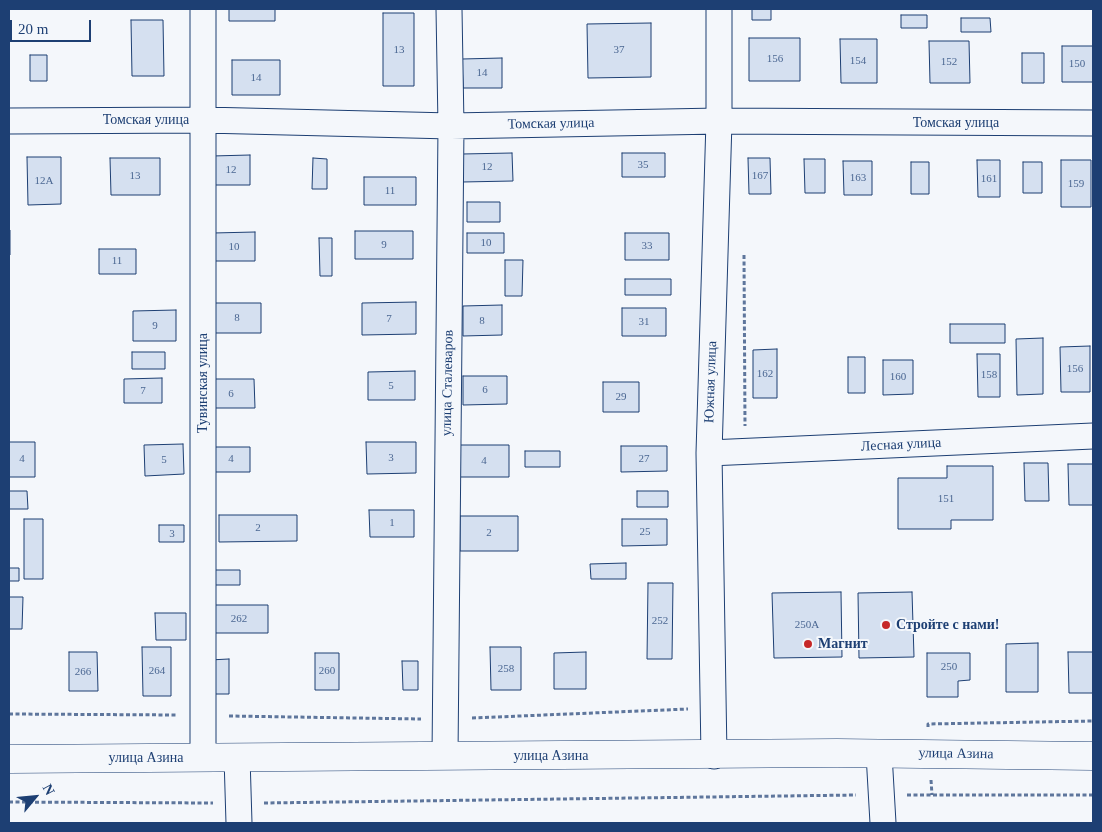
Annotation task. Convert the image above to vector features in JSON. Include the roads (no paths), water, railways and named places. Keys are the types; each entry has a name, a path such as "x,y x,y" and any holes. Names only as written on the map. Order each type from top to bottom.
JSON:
{"main road":[{"name":"улица Азина","path":"9,759 879,754 1093,756"}],"street":[{"name":"Тувинская улица","path":"202,757 203,9"},
{"name":"улица Сталеваров","path":"445,756 451,126 449,9"},
{"name":"Южная улица","path":"714,756 709,453 719,121 719,9"},
{"name":"Томская улица","path":"9,121 204,120 451,126 719,121 1093,123"},
{"name":"Лесная улица","path":"709,453 1093,436"},
{"path":"879,754 883,823"},
{"path":"237,757 238,813"}],"place":[{"name":"Стройте с нами!","path":"886,625"},
{"name":"Магнит","path":"808,644"}]}
